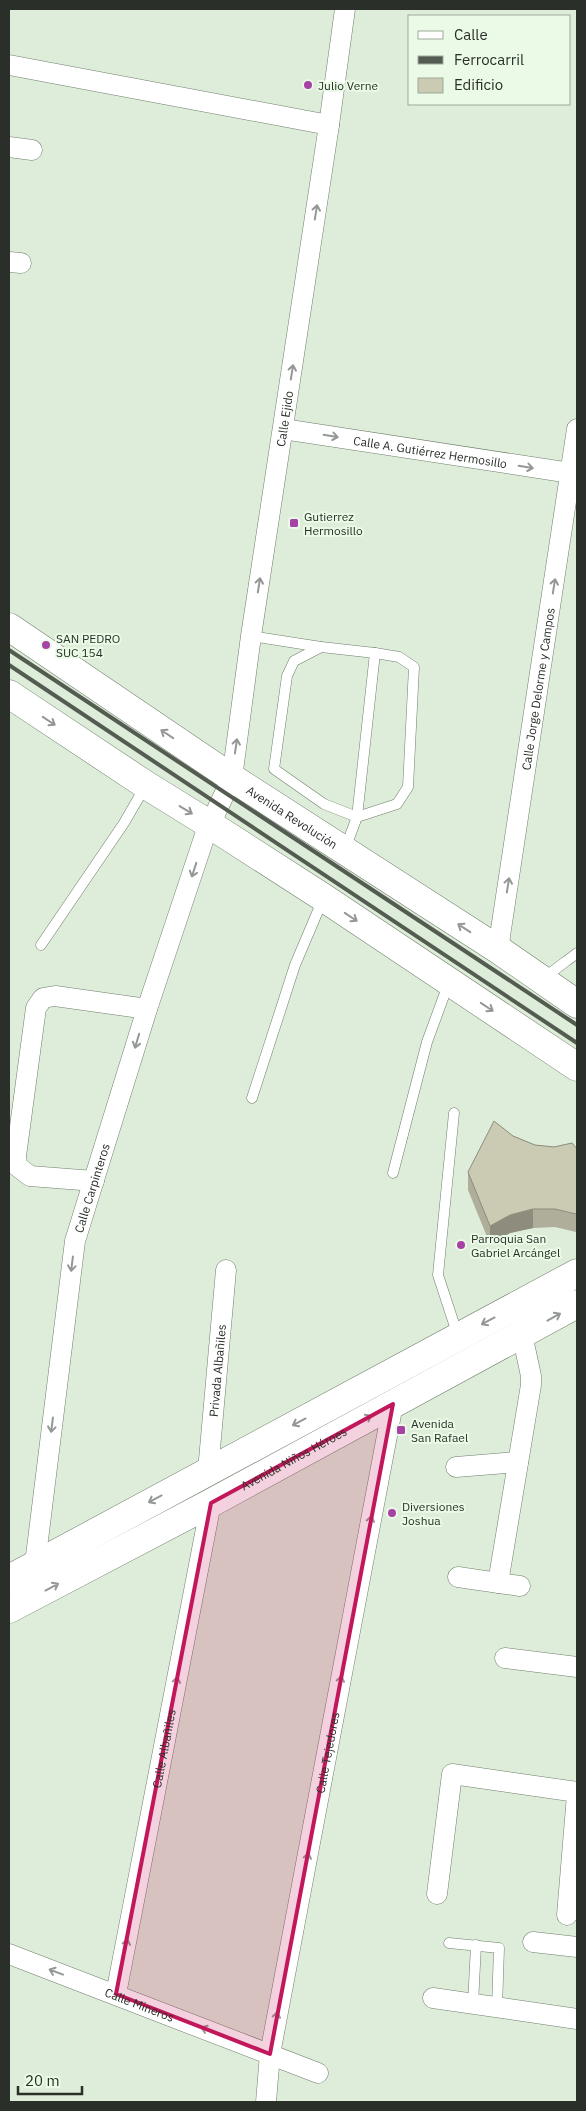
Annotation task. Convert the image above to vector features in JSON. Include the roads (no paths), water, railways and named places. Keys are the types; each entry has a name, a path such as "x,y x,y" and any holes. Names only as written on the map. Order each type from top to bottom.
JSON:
{"main road":[{"name":"Avenida Revolución","path":"9,627 232,778 500,950 577,1004"},
{"path":"9,694 146,786 324,898 577,1067"},
{"path":"9,1578 577,1273"},
{"name":"Avenida Niños Héroes","path":"9,1610 211,1503 577,1304"}],"street":[{"name":"Calle Ejido","path":"209,824 232,778 251,636 345,9"},
{"path":"9,65 329,125"},
{"path":"9,147 32,150"},
{"name":"Calle A. Gutiérrez Hermosillo","path":"283,429 574,474"},
{"name":"Calle Jorge Delorme y Campos","path":"500,950 500,936 574,474 577,429"},
{"name":"Calle Carpinteros","path":"35,1564 75,1241 147,1009 209,824"},
{"path":"94,1181 30,1176 13,1167 36,1008 43,998 55,996 147,1009"},
{"name":"Privada Albañiles","path":"208,1471 226,1270"},
{"path":"498,1583 531,1385 531,1376 522,1334"},
{"name":"Calle Tejedores","path":"266,2102 270,2054 393,1404"},
{"path":"456,1467 518,1462"},
{"name":"Calle Albañiles","path":"116,1994 211,1503"},
{"path":"458,1578 520,1586"},
{"path":"505,1658 577,1667"},
{"path":"437,1894 452,1774 577,1794 566,1915"},
{"path":"533,1942 577,1947"},
{"name":"Calle Mineros","path":"9,1954 318,2073"},
{"path":"433,1998 577,2019"}],"lane":[{"path":"251,636 321,647 375,652 399,657 414,667 408,787 397,804 357,817 324,804 274,769 286,676 294,661 321,647"},
{"path":"344,851 357,817 375,652"},
{"path":"41,945 124,823 146,786"},
{"path":"252,1098 295,964 324,898"},
{"path":"543,980 577,953"},
{"path":"393,1173 427,1042 449,982"},
{"path":"454,1113 438,1275 458,1337"},
{"path":"449,1943 500,1948 497,2008"},
{"path":"473,2004 476,1946"}],"railway":[{"path":"9,650 577,1025"},
{"path":"9,665 577,1043"}],"place":[{"name":"Julio Verne","path":"308,85"},
{"name":"Gutierrez Hermosillo","path":"294,523"},
{"name":"SAN PEDRO SUC 154","path":"46,645"},
{"name":"Parroquia San Gabriel Arcángel","path":"461,1245"},
{"name":"Avenida San Rafael","path":"401,1430"},
{"name":"Diversiones Joshua","path":"392,1513"}]}
